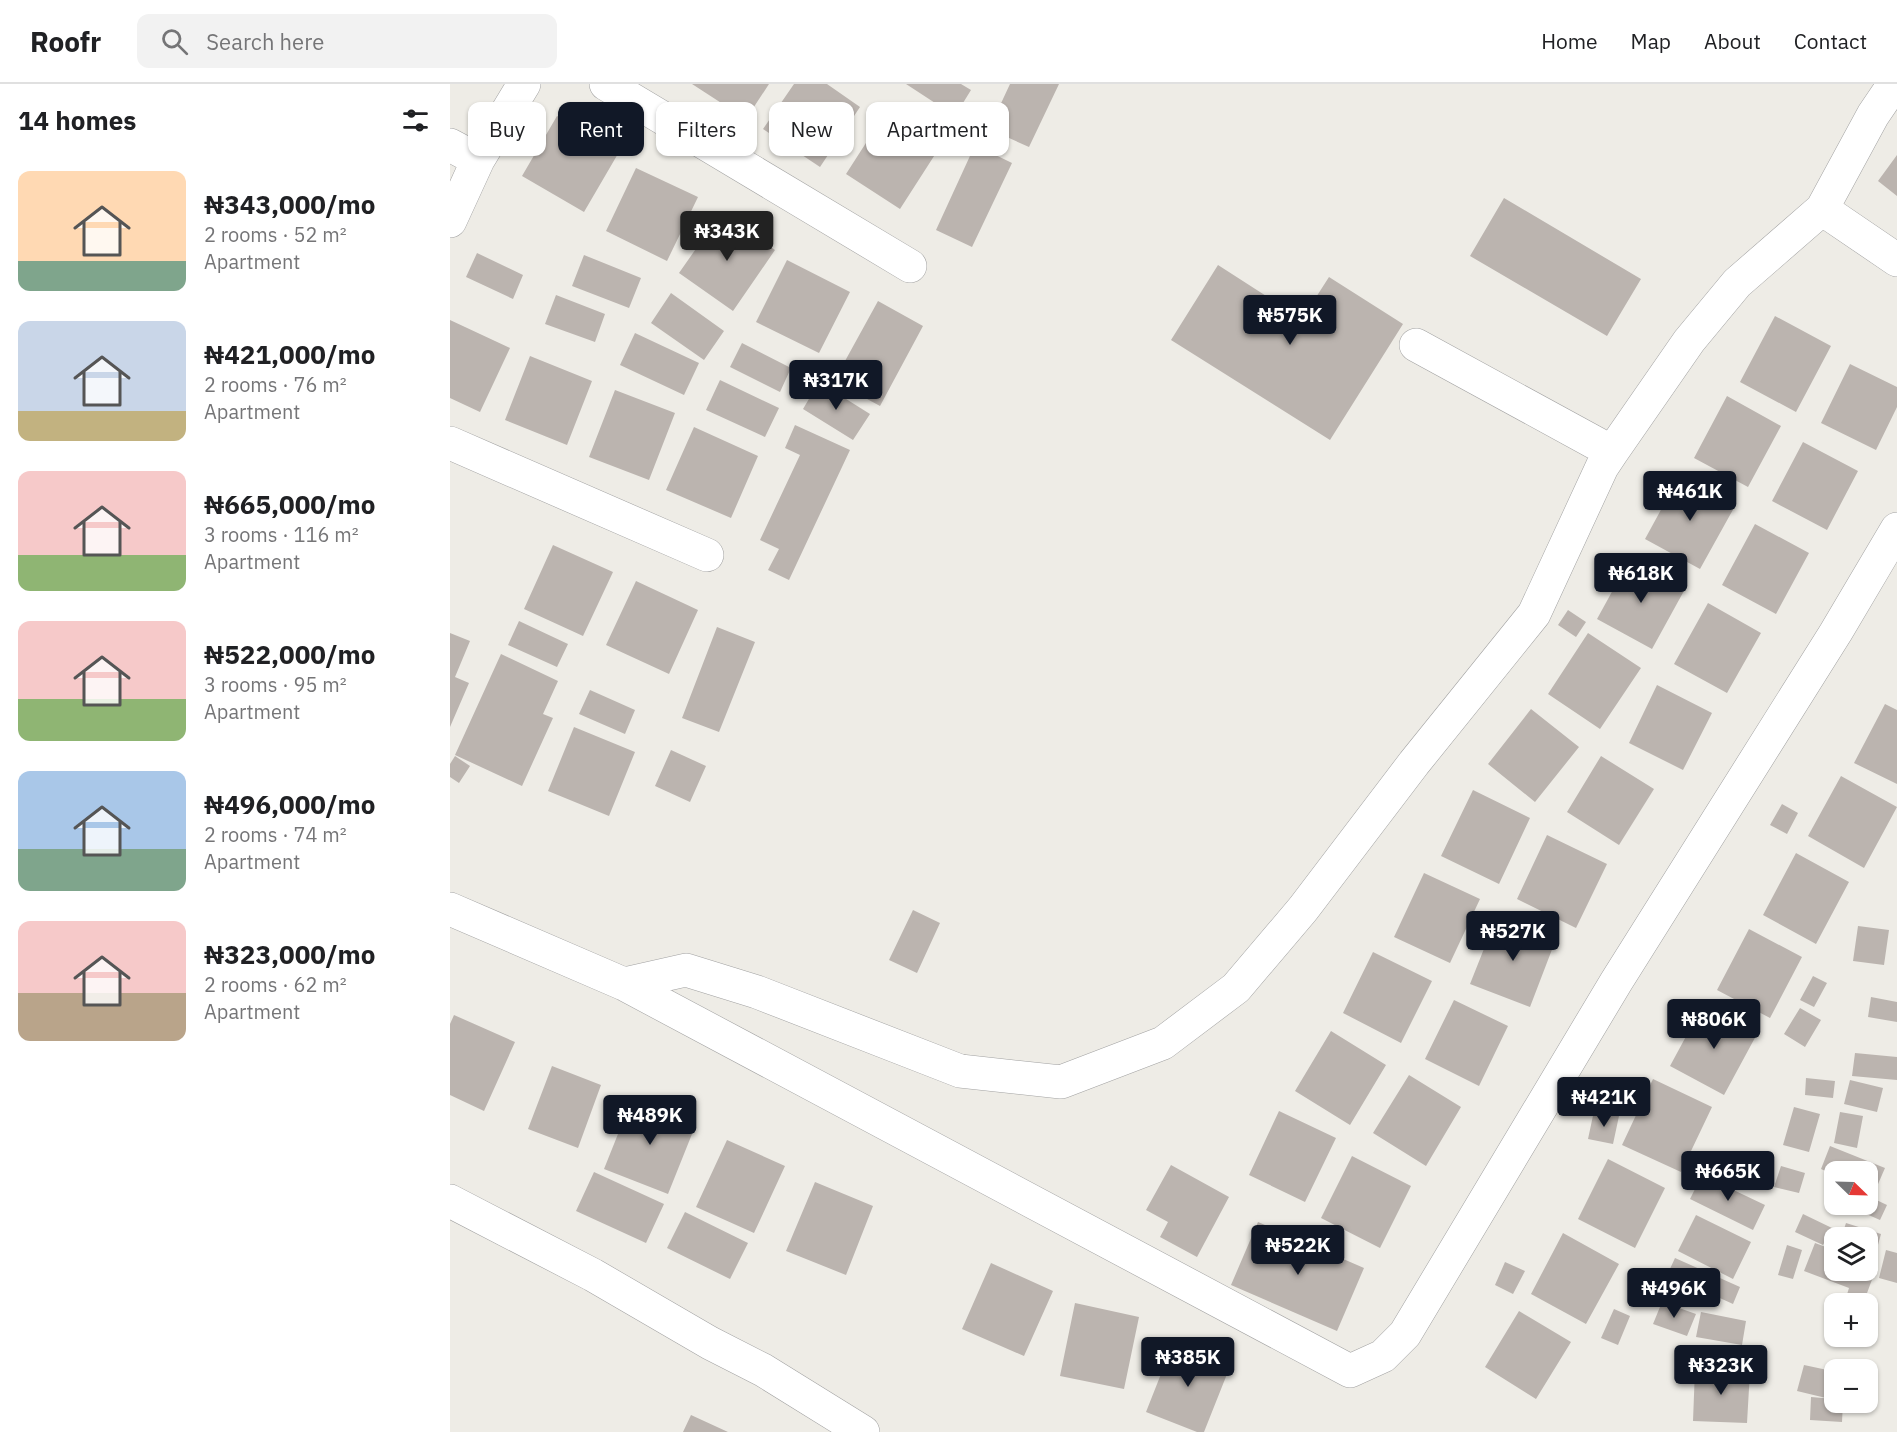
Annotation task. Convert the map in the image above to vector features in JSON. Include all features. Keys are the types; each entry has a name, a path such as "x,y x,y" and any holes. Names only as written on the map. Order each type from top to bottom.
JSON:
{"street":[{"path":"450,221 478,160 524,84"},
{"path":"606,84 910,266"},
{"path":"624,984 686,970 757,992 960,1071 1061,1082 1162,1043 1236,988 1303,909 1421,754 1534,614 1602,467 1612,452 1689,341 1737,283 1822,209 1873,115 1894,84"},
{"path":"450,145 478,160"},
{"path":"1822,209 1897,260"},
{"path":"1416,345 1612,452"},
{"path":"450,444 707,555"},
{"path":"450,909 624,984 1350,1371 1383,1356 1405,1334 1616,982 1823,652 1897,529"},
{"path":"450,1201 593,1275 710,1343 763,1370 863,1432"}],"building":[{"path":"692,84 769,84 757,102 720,102"},
{"path":"794,84 827,84 853,102 782,102"},
{"path":"906,84 961,84 971,90 964,102 934,102"},
{"path":"1010,84 1059,84 1029,147 1009,138 1009,102 1002,102"},
{"path":"854,103 860,107 854,116"},
{"path":"557,116 558,156 617,156 584,212 522,176 534,156 546,156 546,135"},
{"path":"769,120 769,133 763,129"},
{"path":"866,143 866,156 934,156 900,209 846,174"},
{"path":"1897,155 1897,196 1878,181"},
{"path":"804,156 827,156 820,167"},
{"path":"970,156 998,156 1012,163 972,247 936,230"},
{"path":"636,168 698,197 667,261 606,231"},
{"path":"1504,198 1641,279 1607,336 1470,256"},
{"path":"721,213 775,250 733,311 679,273"},
{"path":"477,253 523,275 513,299 466,277"},
{"path":"584,255 641,278 629,308 572,286"},
{"path":"787,260 850,292 819,353 756,322"},
{"path":"1218,265 1302,319 1329,277 1403,324 1330,440 1171,340"},
{"path":"671,293 724,331 704,360 651,323"},
{"path":"556,295 605,314 595,342 545,324"},
{"path":"878,301 923,326 880,406 834,381"},
{"path":"1775,316 1831,346 1796,412 1740,382"},
{"path":"450,320 510,348 480,412 450,398"},
{"path":"635,333 699,363 684,395 620,365"},
{"path":"742,343 791,368 780,392 730,367"},
{"path":"530,356 592,381 567,445 505,420"},
{"path":"1850,364 1897,387 1897,407 1876,450 1821,423"},
{"path":"720,380 779,408 765,437 706,410"},
{"path":"819,382 870,414 853,440 803,409"},
{"path":"615,390 675,413 649,480 589,457"},
{"path":"1727,396 1781,426 1748,487 1694,458"},
{"path":"795,425 850,450 789,580 768,570 779,549 760,540 800,455 785,448"},
{"path":"694,427 758,456 731,518 666,490"},
{"path":"1803,442 1858,471 1827,530 1772,501"},
{"path":"1680,475 1735,506 1700,569 1645,539"},
{"path":"1755,524 1809,553 1776,614 1722,585"},
{"path":"553,545 613,572 583,636 524,609"},
{"path":"1630,559 1685,589 1652,649 1597,619"},
{"path":"636,581 698,610 669,674 606,645"},
{"path":"1708,603 1761,633 1727,693 1674,664"},
{"path":"1568,610 1586,622 1576,637 1558,625"},
{"path":"519,621 568,644 557,667 508,645"},
{"path":"717,627 755,642 719,732 682,718"},
{"path":"450,633 470,641 455,677 469,683 450,727"},
{"path":"1588,633 1641,668 1600,729 1548,694"},
{"path":"501,654 558,681 543,714 553,718 522,786 455,755"},
{"path":"1657,685 1712,713 1683,770 1629,743"},
{"path":"590,690 635,710 625,734 579,714"},
{"path":"1885,704 1897,710 1897,784 1854,763"},
{"path":"1531,709 1579,747 1535,802 1488,764"},
{"path":"574,727 635,752 609,816 548,791"},
{"path":"671,750 706,766 690,802 655,786"},
{"path":"455,756 470,766 459,783 450,777 450,764"},
{"path":"1601,756 1654,789 1619,845 1567,812"},
{"path":"1841,776 1897,807 1864,868 1808,836"},
{"path":"1473,790 1530,818 1499,884 1441,856"},
{"path":"1782,804 1798,813 1787,834 1770,825"},
{"path":"1547,835 1607,864 1576,928 1517,899"},
{"path":"1796,853 1849,882 1816,944 1763,915"},
{"path":"1424,873 1480,899 1450,963 1394,937"},
{"path":"913,910 940,923 917,973 889,960"},
{"path":"1497,916 1556,939 1530,1007 1470,984"},
{"path":"1858,926 1889,930 1884,965 1853,961"},
{"path":"1749,929 1802,957 1770,1018 1717,990"},
{"path":"1373,952 1432,981 1401,1043 1343,1013"},
{"path":"1813,976 1827,983 1814,1007 1800,1000"},
{"path":"1871,997 1897,1002 1897,1022 1868,1017"},
{"path":"1454,1000 1508,1026 1479,1086 1425,1059"},
{"path":"1703,1005 1757,1034 1724,1095 1670,1066"},
{"path":"1800,1008 1821,1020 1805,1047 1784,1034"},
{"path":"454,1015 515,1042 484,1111 450,1095 450,1024"},
{"path":"1331,1031 1386,1065 1350,1125 1295,1091"},
{"path":"1855,1053 1897,1057 1897,1080 1852,1076"},
{"path":"552,1066 601,1085 578,1148 528,1129"},
{"path":"1409,1075 1461,1107 1426,1166 1373,1133"},
{"path":"1806,1078 1835,1081 1833,1098 1805,1095"},
{"path":"1653,1079 1712,1107 1681,1172 1622,1145"},
{"path":"1850,1080 1883,1088 1877,1112 1844,1104"},
{"path":"632,1099 696,1124 668,1194 604,1169"},
{"path":"1794,1107 1820,1114 1809,1152 1783,1145"},
{"path":"1279,1111 1336,1138 1305,1202 1249,1175"},
{"path":"1594,1111 1619,1116 1613,1144 1588,1139"},
{"path":"1840,1112 1863,1116 1857,1148 1834,1143"},
{"path":"727,1140 785,1166 754,1233 696,1207"},
{"path":"1830,1146 1868,1161 1824,1161"},
{"path":"1352,1156 1411,1186 1380,1248 1321,1218"},
{"path":"1608,1159 1665,1188 1635,1248 1578,1219"},
{"path":"1171,1165 1229,1197 1197,1257 1160,1237 1168,1222 1146,1210"},
{"path":"1878,1165 1885,1168 1878,1184"},
{"path":"1781,1166 1805,1173 1799,1193 1774,1187"},
{"path":"594,1172 664,1204 646,1243 576,1211"},
{"path":"1702,1175 1765,1205 1753,1230 1690,1199"},
{"path":"815,1182 873,1206 846,1275 786,1251"},
{"path":"1878,1201 1887,1205 1880,1220 1869,1215 1878,1215"},
{"path":"685,1212 748,1243 730,1279 667,1248"},
{"path":"1803,1214 1830,1227 1824,1227 1823,1245 1795,1232"},
{"path":"1696,1215 1751,1242 1733,1279 1678,1251"},
{"path":"1258,1222 1364,1268 1337,1331 1231,1285"},
{"path":"1846,1223 1859,1227 1845,1227"},
{"path":"1563,1233 1619,1264 1586,1324 1531,1294"},
{"path":"1815,1243 1824,1246 1824,1279 1804,1271"},
{"path":"1787,1245 1802,1250 1793,1279 1778,1275"},
{"path":"1886,1250 1897,1253 1897,1283 1879,1278"},
{"path":"1675,1258 1740,1287 1733,1304 1691,1285 1681,1308 1657,1297"},
{"path":"1505,1262 1525,1271 1513,1294 1495,1285"},
{"path":"991,1263 1053,1291 1024,1356 962,1329"},
{"path":"1830,1281 1871,1281 1867,1293 1847,1293 1849,1288"},
{"path":"1662,1302 1696,1314 1687,1336 1653,1324"},
{"path":"1075,1303 1139,1317 1124,1389 1060,1376"},
{"path":"1614,1309 1630,1316 1618,1345 1601,1338"},
{"path":"1519,1311 1571,1342 1536,1399 1485,1367"},
{"path":"1701,1312 1746,1321 1742,1345 1696,1337"},
{"path":"1174,1341 1231,1364 1204,1432 1197,1432 1146,1412"},
{"path":"1804,1365 1824,1369 1824,1398 1797,1391"},
{"path":"1695,1369 1750,1371 1747,1423 1693,1421"},
{"path":"1811,1397 1824,1398 1824,1413 1842,1413 1842,1422 1810,1420"},
{"path":"691,1415 728,1432 683,1432"}]}
